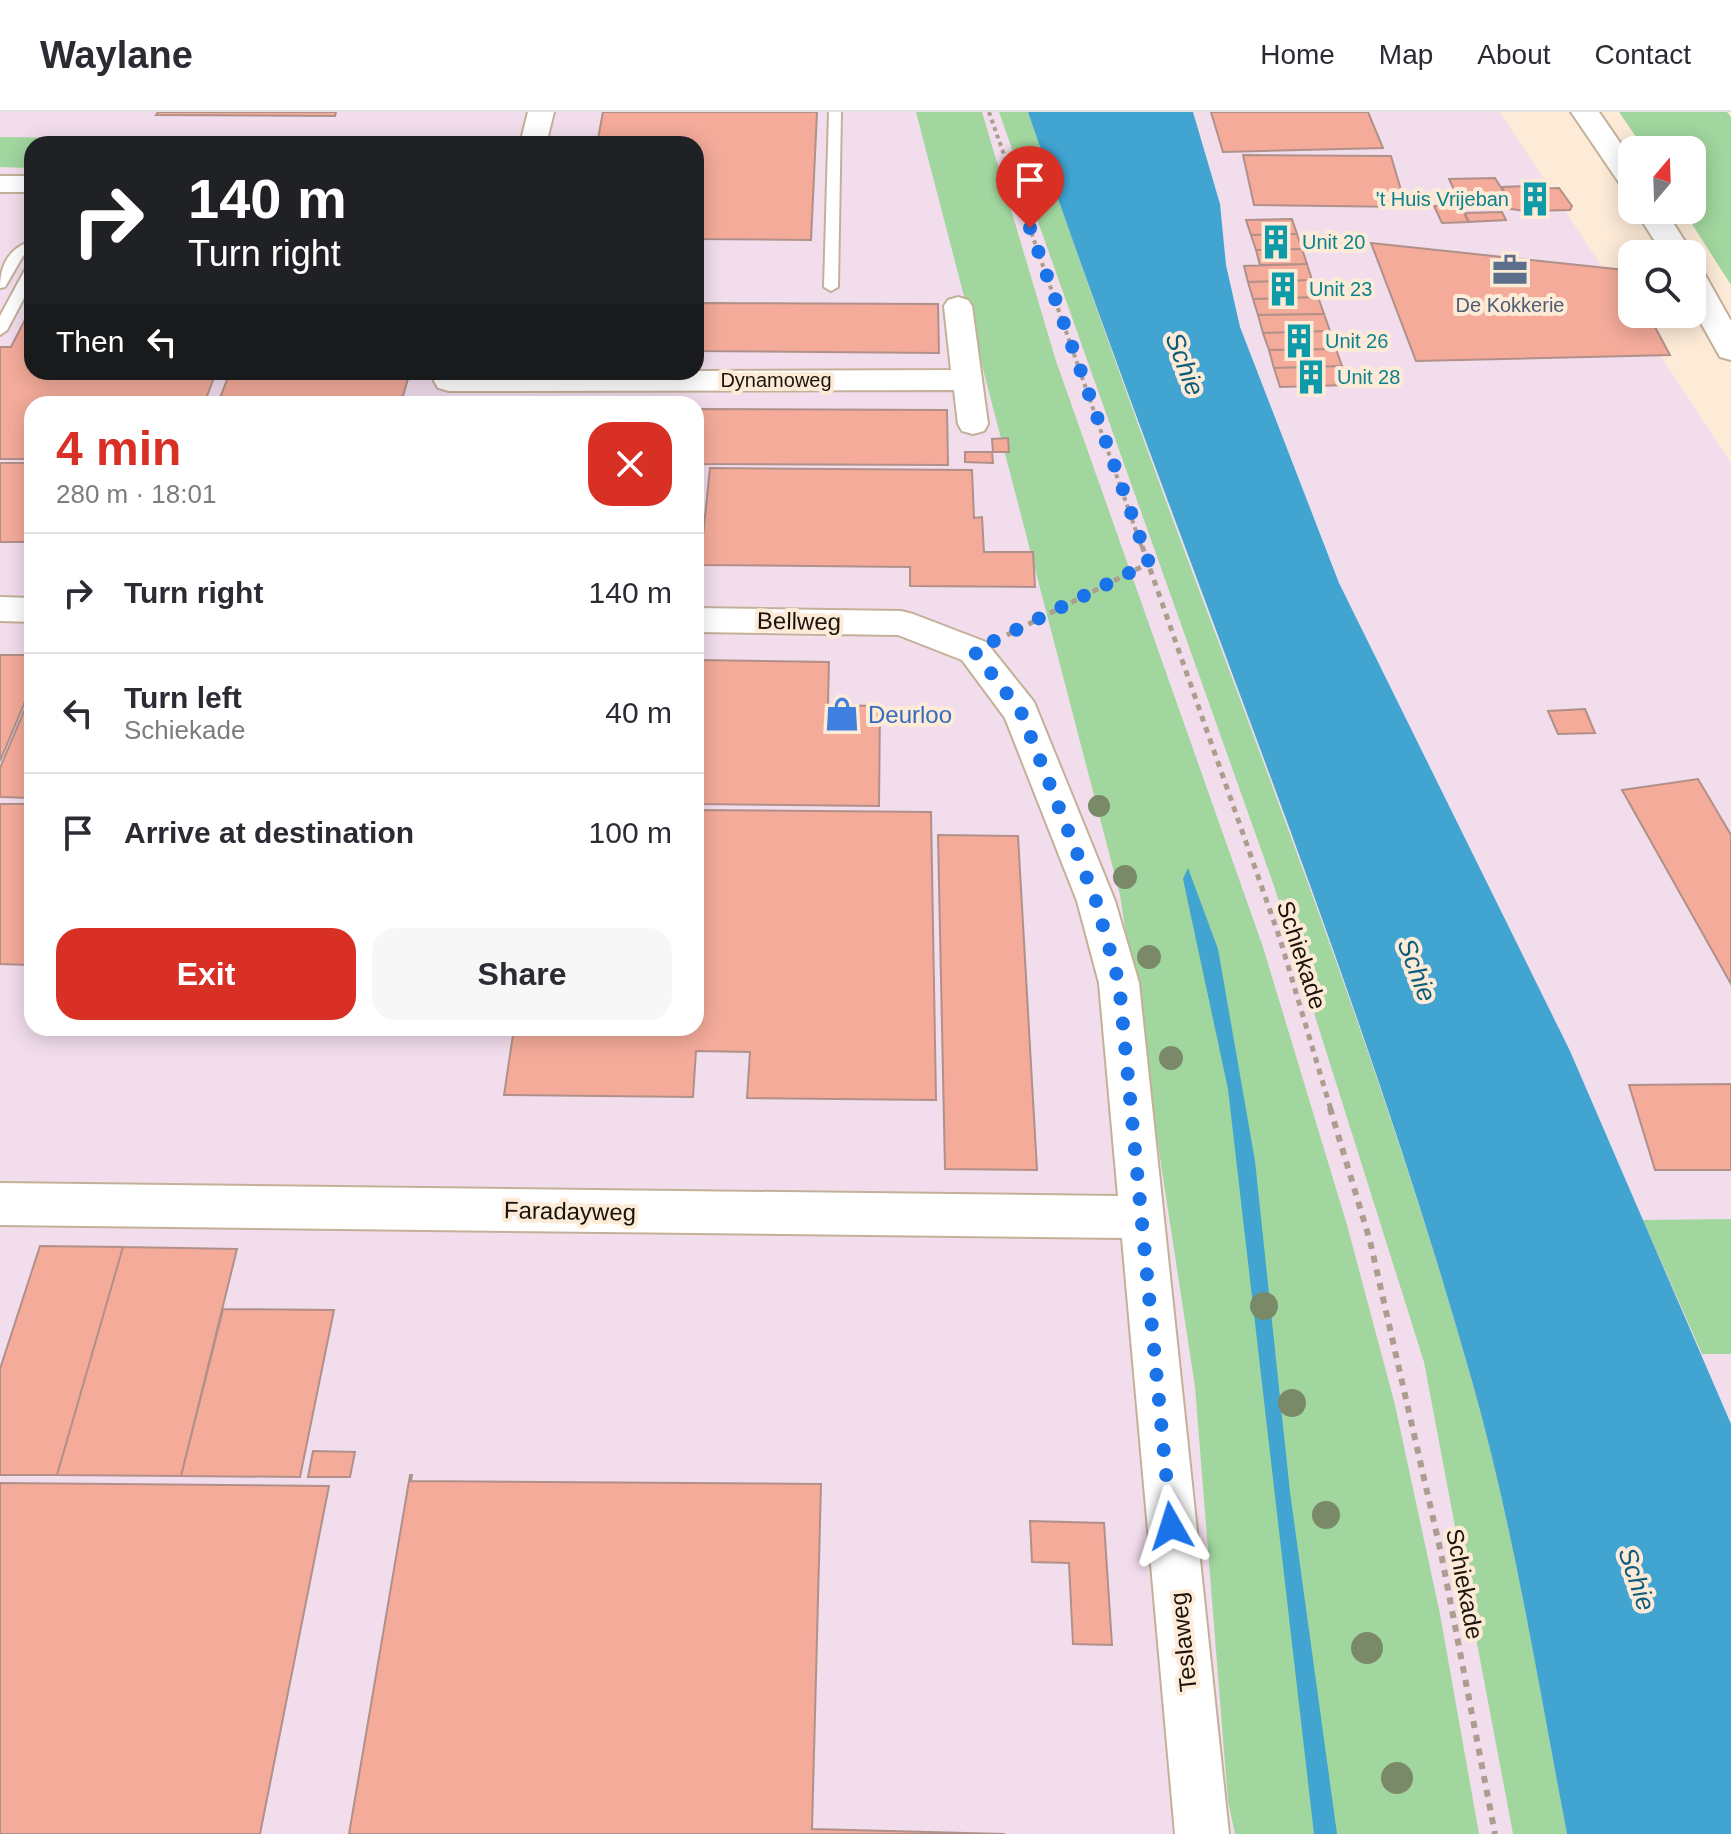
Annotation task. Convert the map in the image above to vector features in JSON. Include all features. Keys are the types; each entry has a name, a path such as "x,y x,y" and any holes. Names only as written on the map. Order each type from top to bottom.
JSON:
{"street":[{"path":"535,136 541,112"},
{"path":"1585,112 1618,160"},
{"path":"2,186 24,185"},
{"path":"1706,304 1731,350"},
{"path":"958,306 973,424"},
{"name":"Dynamoweg","path":"449,380 967,380"},
{"path":"0,609 24,610"},
{"name":"Bellweg","path":"704,620 901,623 974,651"},
{"name":"Teslaweg","path":"974,651 1021,712 1096,901 1119,983 1202,1834"},
{"name":"Faradayweg","path":"0,1204 1140,1217"}],"lane":[{"path":"831,287 835,112"},
{"path":"0,284 17,253 24,249"},
{"path":"0,330 24,285"}],"path":[{"name":"Schiekade","path":"989,112 1280,939 1370,1241 1441,1553 1495,1834"},
{"path":"974,651 1149,563"}],"shaded area":[{"path":"0,112 1500,112 1618,291 1618,328 1642,328 1731,463 1731,1834 0,1834"}],"green space":[{"path":"916,112 982,112 1056,361 1263,947 1347,1225 1395,1405 1440,1614 1479,1834 1235,1834 1228,1801 1195,1387 1120,895"},
{"path":"999,112 1028,112 1386,1105 1445,1288 1487,1437 1524,1606 1567,1834 1513,1834 1424,1362 1274,886"},
{"path":"1619,112 1727,112 1731,117 1731,285 1706,246 1706,240 1702,240 1692,224 1706,224 1706,136 1635,136"},
{"path":"0,137 24,137 24,168 0,167"},
{"path":"1731,1219 1731,1354 1702,1354 1643,1220"}],"water":[{"name":"Schie","path":"1028,112 1193,112 1220,204 1226,265 1240,327 1339,583 1570,1051 1731,1424 1731,1834 1567,1834 1524,1606 1487,1437 1424,1220 1316,901 1083,271"},
{"path":"1188,868 1218,949 1255,1161 1290,1492 1337,1834 1314,1834 1228,1089 1183,879"}],"building":[{"path":"158,112 336,112 335,116 156,115"},
{"path":"603,112 817,112 811,240 704,239 704,136 598,136"},
{"path":"1211,112 1368,112 1383,148 1223,152"},
{"path":"1243,155 1391,156 1406,207 1254,205"},
{"path":"1495,178 1508,199 1459,200 1449,179"},
{"name":"'t Huis Vrijeban","path":"1527,186 1528,189 1559,188 1572,206 1570,210 1504,208 1499,199 1508,199 1502,187"},
{"path":"1461,205 1469,222 1442,223 1434,206"},
{"path":"1502,212 1506,220 1468,222 1464,213"},
{"path":"1292,219 1297,234 1251,235 1246,220"},
{"name":"Unit 20","path":"1297,234 1302,249 1256,250 1251,235"},
{"path":"1371,243 1618,269 1618,328 1656,328 1670,355 1416,361"},
{"path":"1302,249 1307,264 1260,265 1256,250"},
{"path":"1307,264 1312,280 1248,282 1244,266"},
{"name":"Unit 23","path":"1312,280 1318,297 1253,299 1248,282"},
{"path":"1318,297 1324,314 1258,315 1253,299"},
{"path":"704,303 938,304 939,353 704,351"},
{"path":"1324,314 1330,331 1263,333 1258,315"},
{"path":"24,322 24,380 213,380 207,396 24,396 24,459 0,459 0,347 11,347"},
{"name":"Unit 26","path":"1330,331 1336,349 1269,350 1263,333"},
{"path":"1336,349 1342,366 1274,368 1269,350"},
{"name":"Unit 28","path":"1342,366 1348,385 1280,387 1274,368"},
{"path":"227,380 408,380 403,396 221,396"},
{"path":"704,409 947,410 948,465 704,464"},
{"path":"1008,438 1009,452 993,452 992,439"},
{"path":"965,452 992,452 993,463 965,462"},
{"path":"0,463 24,463 24,542 0,542"},
{"path":"710,468 972,470 974,518 982,517 984,552 1033,552 1035,587 910,586 910,567 704,565"},
{"path":"0,655 24,655 24,704 0,761"},
{"path":"704,660 829,662 828,705 880,706 879,806 704,804"},
{"path":"1585,709 1595,733 1558,734 1548,711"},
{"path":"24,711 24,798 0,797 0,768"},
{"path":"1698,779 1731,835 1731,984 1622,790"},
{"path":"0,804 24,804 24,965 0,964"},
{"path":"704,810 931,812 936,1100 747,1098 750,1052 696,1051 693,1097 504,1095 513,1036 704,1036"},
{"path":"938,835 1018,836 1037,1170 945,1169"},
{"path":"1731,1084 1731,1170 1655,1170 1629,1085"},
{"path":"40,1246 123,1247 57,1475 0,1475 0,1369"},
{"path":"123,1247 237,1249 181,1476 57,1475"},
{"path":"223,1309 334,1310 300,1477 181,1476"},
{"path":"313,1451 355,1452 350,1477 308,1477"},
{"path":"410,1475 411,1481 821,1484 812,1829 1005,1834 349,1834"},
{"path":"0,1483 329,1486 260,1834 0,1834"},
{"path":"1030,1521 1104,1523 1112,1645 1073,1644 1069,1563 1032,1562"}],"place":[{"name":"'t Huis Vrijeban","path":"1535,199"},
{"name":"Unit 20","path":"1276,242"},
{"name":"De Kokkerie","path":"1510,270"},
{"name":"Unit 23","path":"1283,289"},
{"name":"Unit 26","path":"1299,341"},
{"name":"Unit 28","path":"1311,377"},
{"name":"Deurloo","path":"842,714"}],"route":[{"path":"1030,228 1149,563 974,651 1021,712 1096,901 1119,983 1171,1526"}]}
